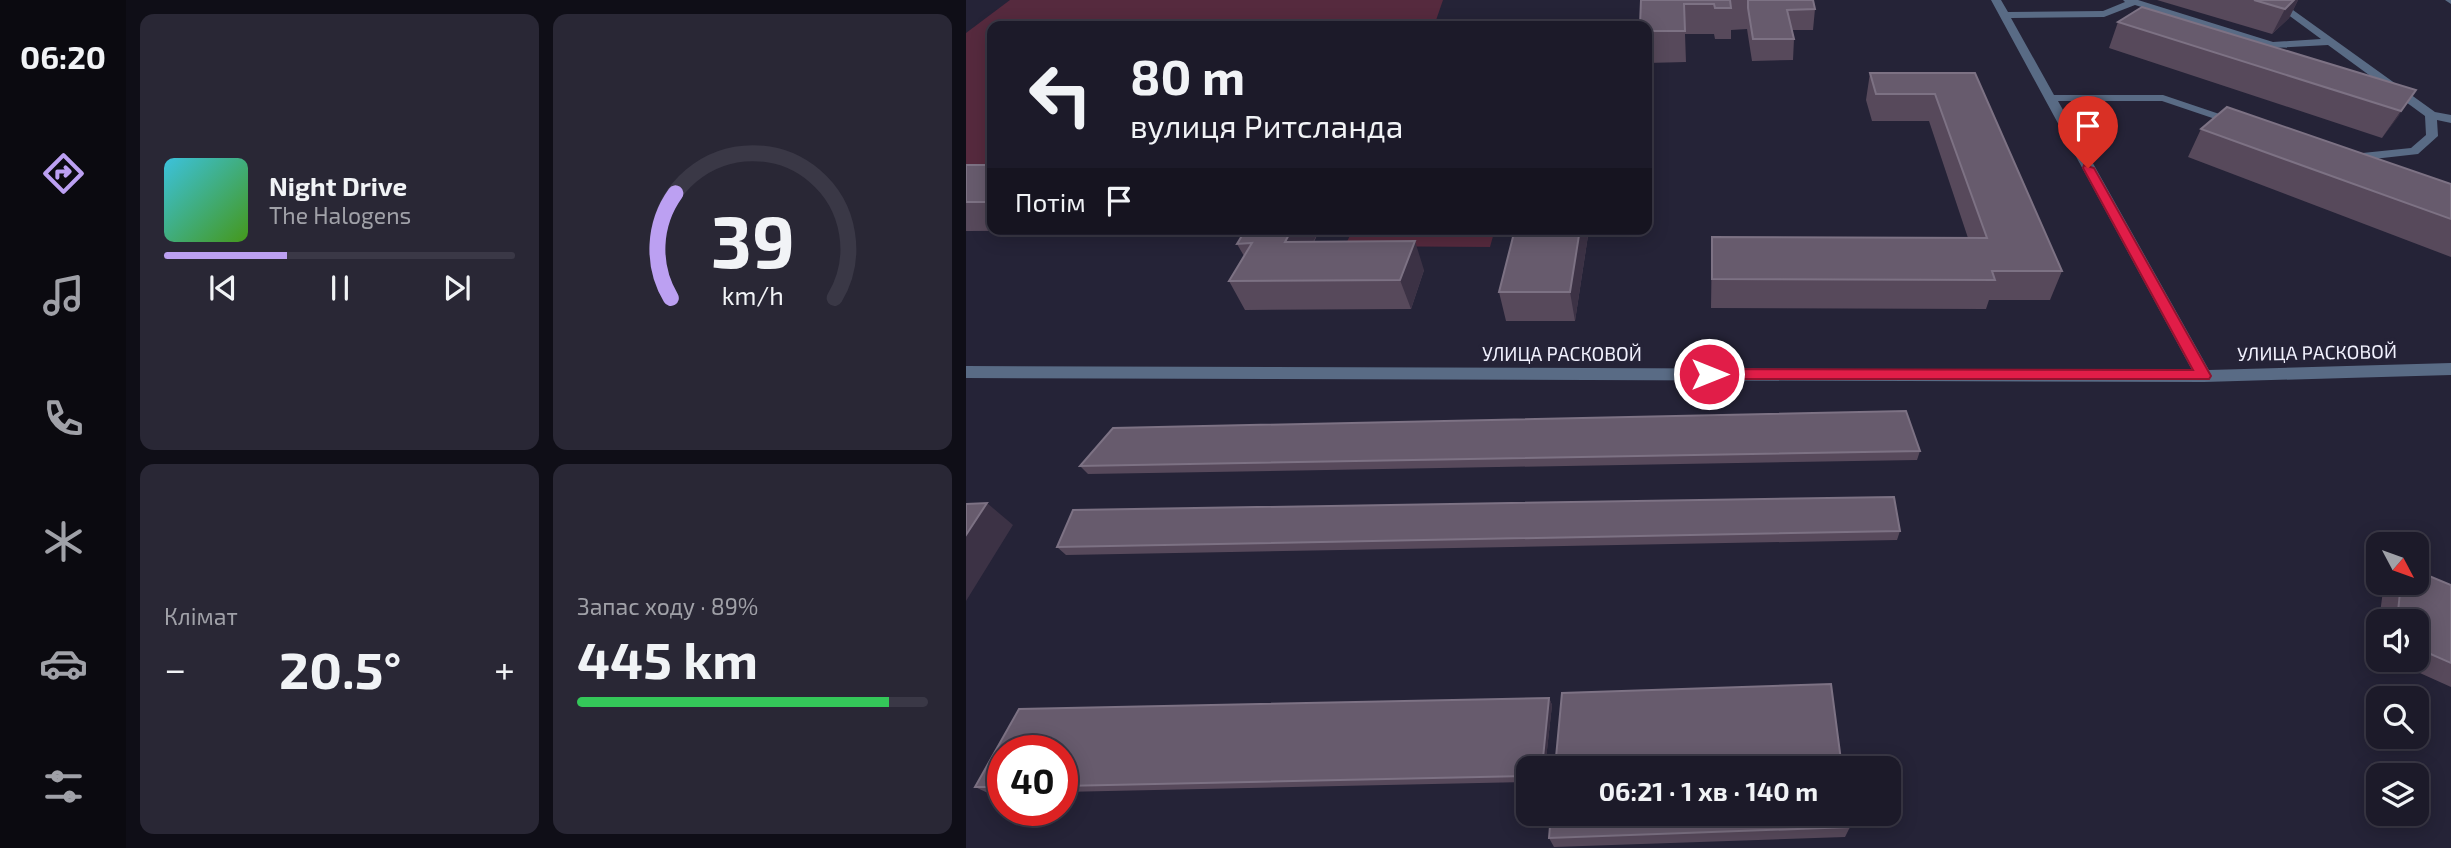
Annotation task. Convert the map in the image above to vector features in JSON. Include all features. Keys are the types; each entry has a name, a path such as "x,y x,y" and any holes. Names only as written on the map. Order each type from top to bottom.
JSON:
{"street":[{"path":"1996,0 2204,376"},
{"path":"2273,0 2431,115 2451,119"},
{"path":"2004,15 2104,14 2131,1 2272,45 2330,42"},
{"path":"2050,98 2163,98 2249,127"},
{"path":"2342,159 2414,151 2432,136 2431,115"},
{"path":"2328,154 2366,167"},
{"name":"УЛИЦА РАСКОВОЙ","path":"966,372 2204,376 2451,369"}],"shaded area":[{"path":"1010,0 1443,0 1436,21 987,21 987,169 966,169 966,33"},
{"path":"1350,235 1493,235 1490,247 1345,246"}],"building":[{"path":"1641,0 1730,0 1731,8 1715,8 1714,4 1684,4 1685,31 1652,31 1652,21 1640,21"},
{"path":"1748,0 1813,0 1815,9 1787,10 1794,39 1753,39"},
{"path":"2254,0 2294,0 2285,9"},
{"path":"2142,7 2416,90 2401,111 2118,22"},
{"path":"1870,73 1975,73 2062,271 1992,271 1995,280 1712,279 1712,237 1987,238 1935,94 1876,94"},
{"path":"2227,107 2451,184 2451,219 2201,129"},
{"path":"966,165 987,165 987,202 966,202"},
{"path":"1242,235 1289,235 1285,242 1415,241 1400,280 1229,281 1252,243 1237,244"},
{"path":"1513,235 1579,235 1570,292 1499,292"},
{"path":"1906,411 1920,451 1080,466 1113,428"},
{"path":"1894,497 1900,531 1057,547 1073,510"},
{"path":"987,503 966,535 966,504"},
{"path":"2429,576 2451,585 2451,663 2429,653 2429,609 2398,609 2400,595 2429,595"},
{"path":"1831,684 1840,756 1556,756 1562,693"},
{"path":"1549,698 1543,756 1516,756 1516,776 1078,786 1078,735 1004,735 1019,709"},
{"path":"987,766 987,787 975,787"},
{"path":"1550,826 1850,827 1549,838"}],"route":[{"path":"1709,374 2204,376 2088,168"}]}
